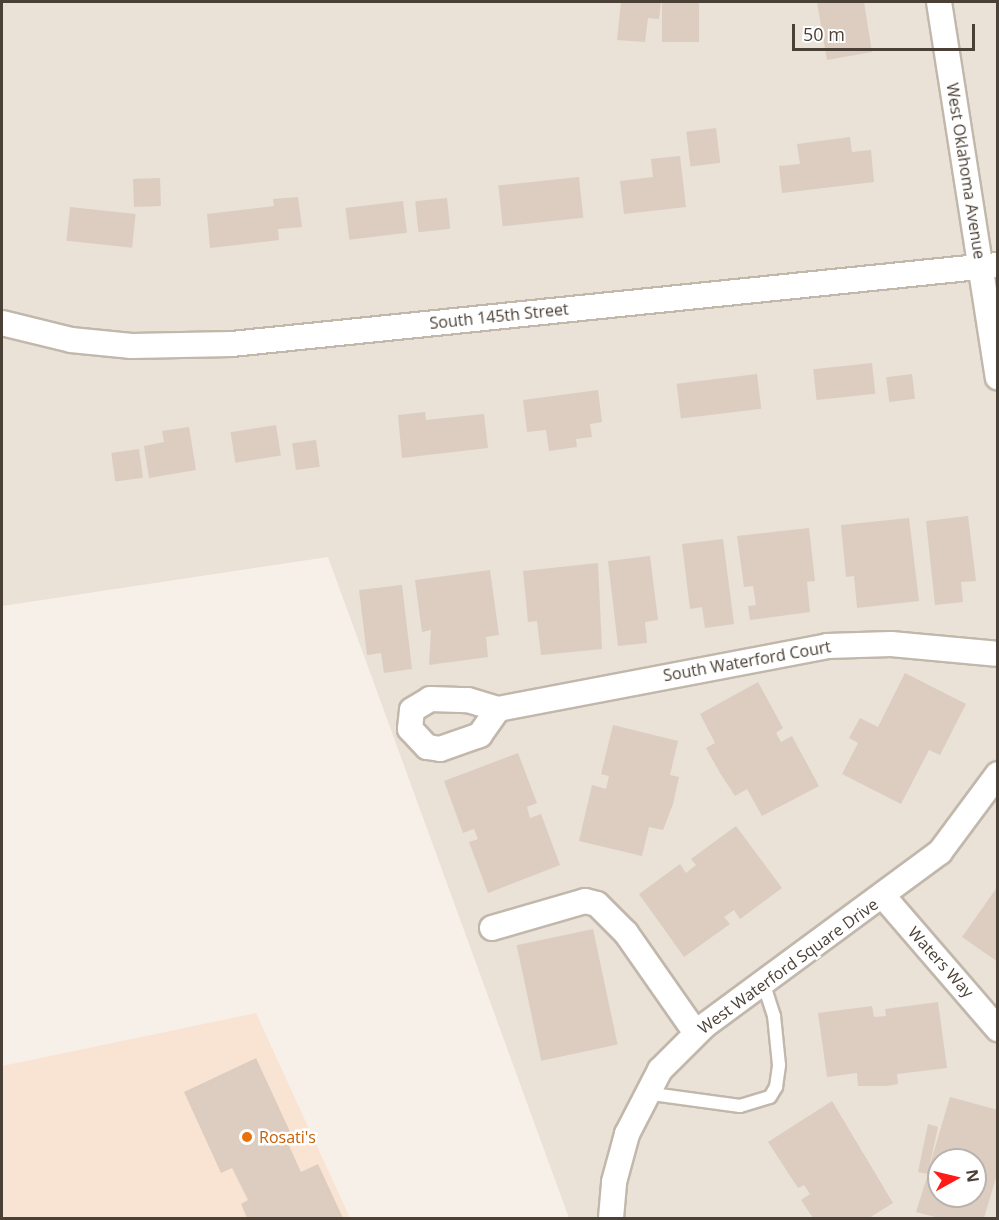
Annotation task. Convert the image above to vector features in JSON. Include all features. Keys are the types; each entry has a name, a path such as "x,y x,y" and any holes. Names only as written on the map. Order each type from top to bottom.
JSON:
{"street":[{"name":"West Oklahoma Avenue","path":"939,2 989,266 998,377"},
{"name":"South 145th Street","path":"2,323 70,340 132,346 212,345 989,266"},
{"name":"South Waterford Court","path":"498,710 827,646 891,644 998,654"},
{"name":"West Waterford Square Drive","path":"611,1218 614,1182 627,1134 645,1092 696,1033 883,896 946,846 998,774"},
{"name":"Waters Way","path":"883,896 998,1029"},
{"path":"492,928 585,901 597,904 626,933 696,1033"}],"lane":[{"path":"645,1092 740,1106 770,1096 776,1087 779,1065 774,1016 763,983"}],"shaded area":[{"path":"2,2 997,2 997,1218 569,1218 328,557 2,606"},
{"path":"256,1013 350,1218 2,1218 2,1066"}],"building":[{"path":"621,2 661,2 659,19 648,18 645,42 617,40"},
{"path":"662,2 699,2 699,42 662,42"},
{"path":"817,2 864,2 872,52 827,60"},
{"path":"716,128 720,163 690,166 686,132"},
{"path":"850,137 852,152 871,150 874,182 782,193 779,166 800,164 797,144"},
{"path":"680,156 686,207 624,214 620,181 653,177 651,159"},
{"path":"579,177 583,218 503,226 498,185"},
{"path":"160,178 161,206 134,207 133,179"},
{"path":"298,197 302,227 278,229 279,240 210,248 207,214 274,206 273,199"},
{"path":"447,198 450,229 418,232 415,201"},
{"path":"403,201 407,233 349,240 345,208"},
{"path":"70,207 136,214 132,248 66,241"},
{"path":"872,363 875,394 817,400 813,369"},
{"path":"757,374 761,409 681,419 677,384"},
{"path":"912,374 915,399 889,402 886,377"},
{"path":"598,390 602,422 590,424 592,437 576,439 577,447 549,451 546,430 527,432 523,400"},
{"path":"425,412 426,420 484,414 488,448 402,458 398,415"},
{"path":"276,425 281,456 235,463 231,432"},
{"path":"189,427 196,470 149,478 144,446 164,442 162,431"},
{"path":"316,440 320,467 296,470 292,443"},
{"path":"139,449 143,478 115,482 111,453"},
{"path":"968,516 976,581 961,582 963,602 935,605 926,521"},
{"path":"909,518 919,601 857,608 854,576 846,577 841,525"},
{"path":"809,528 815,581 807,582 810,612 750,620 748,606 756,605 753,586 744,587 737,536"},
{"path":"723,539 734,624 705,628 702,607 690,609 682,544"},
{"path":"650,556 658,620 645,622 647,643 618,646 608,561"},
{"path":"598,563 602,649 541,655 537,621 528,622 523,571"},
{"path":"490,570 499,635 486,637 488,657 429,665 431,630 422,632 415,580"},
{"path":"402,585 412,669 384,673 381,653 367,655 359,590"},
{"path":"905,673 966,704 940,755 929,750 901,804 842,774 858,743 849,738 860,718 878,727"},
{"path":"758,682 783,728 776,733 781,742 792,736 819,786 762,816 747,789 735,796 720,773 706,748 715,743 700,714"},
{"path":"613,725 678,741 670,775 679,777 673,804 663,830 649,827 642,856 579,841 592,785 606,789 609,776 601,774"},
{"path":"518,753 537,803 527,807 530,818 541,814 560,865 488,893 469,842 478,839 474,829 463,833 444,781"},
{"path":"736,826 782,888 740,919 734,910 724,917 730,924 684,957 639,894 680,864 686,873 696,865 691,859"},
{"path":"998,886 998,962 962,937"},
{"path":"593,929 618,1044 541,1061 517,945"},
{"path":"938,1002 947,1068 897,1074 898,1084 886,1086 858,1086 857,1073 827,1077 818,1013 872,1006 874,1017 886,1016 885,1009"},
{"name":"Rosati's","path":"256,1058 292,1136 286,1139 301,1172 318,1164 343,1218 247,1218 241,1204 248,1200 232,1168 221,1173 184,1092"},
{"path":"950,1097 998,1110 998,1171 987,1208 987,1148 935,1148"},
{"path":"832,1101 893,1203 869,1218 813,1218 801,1200 810,1194 804,1185 798,1188 768,1142"},
{"path":"928,1124 938,1127 933,1148 927,1148 927,1174 918,1172"},
{"path":"927,1177 927,1208 987,1208 984,1218 939,1218 916,1212"}],"place":[{"name":"Rosati's","path":"247,1137"}]}
